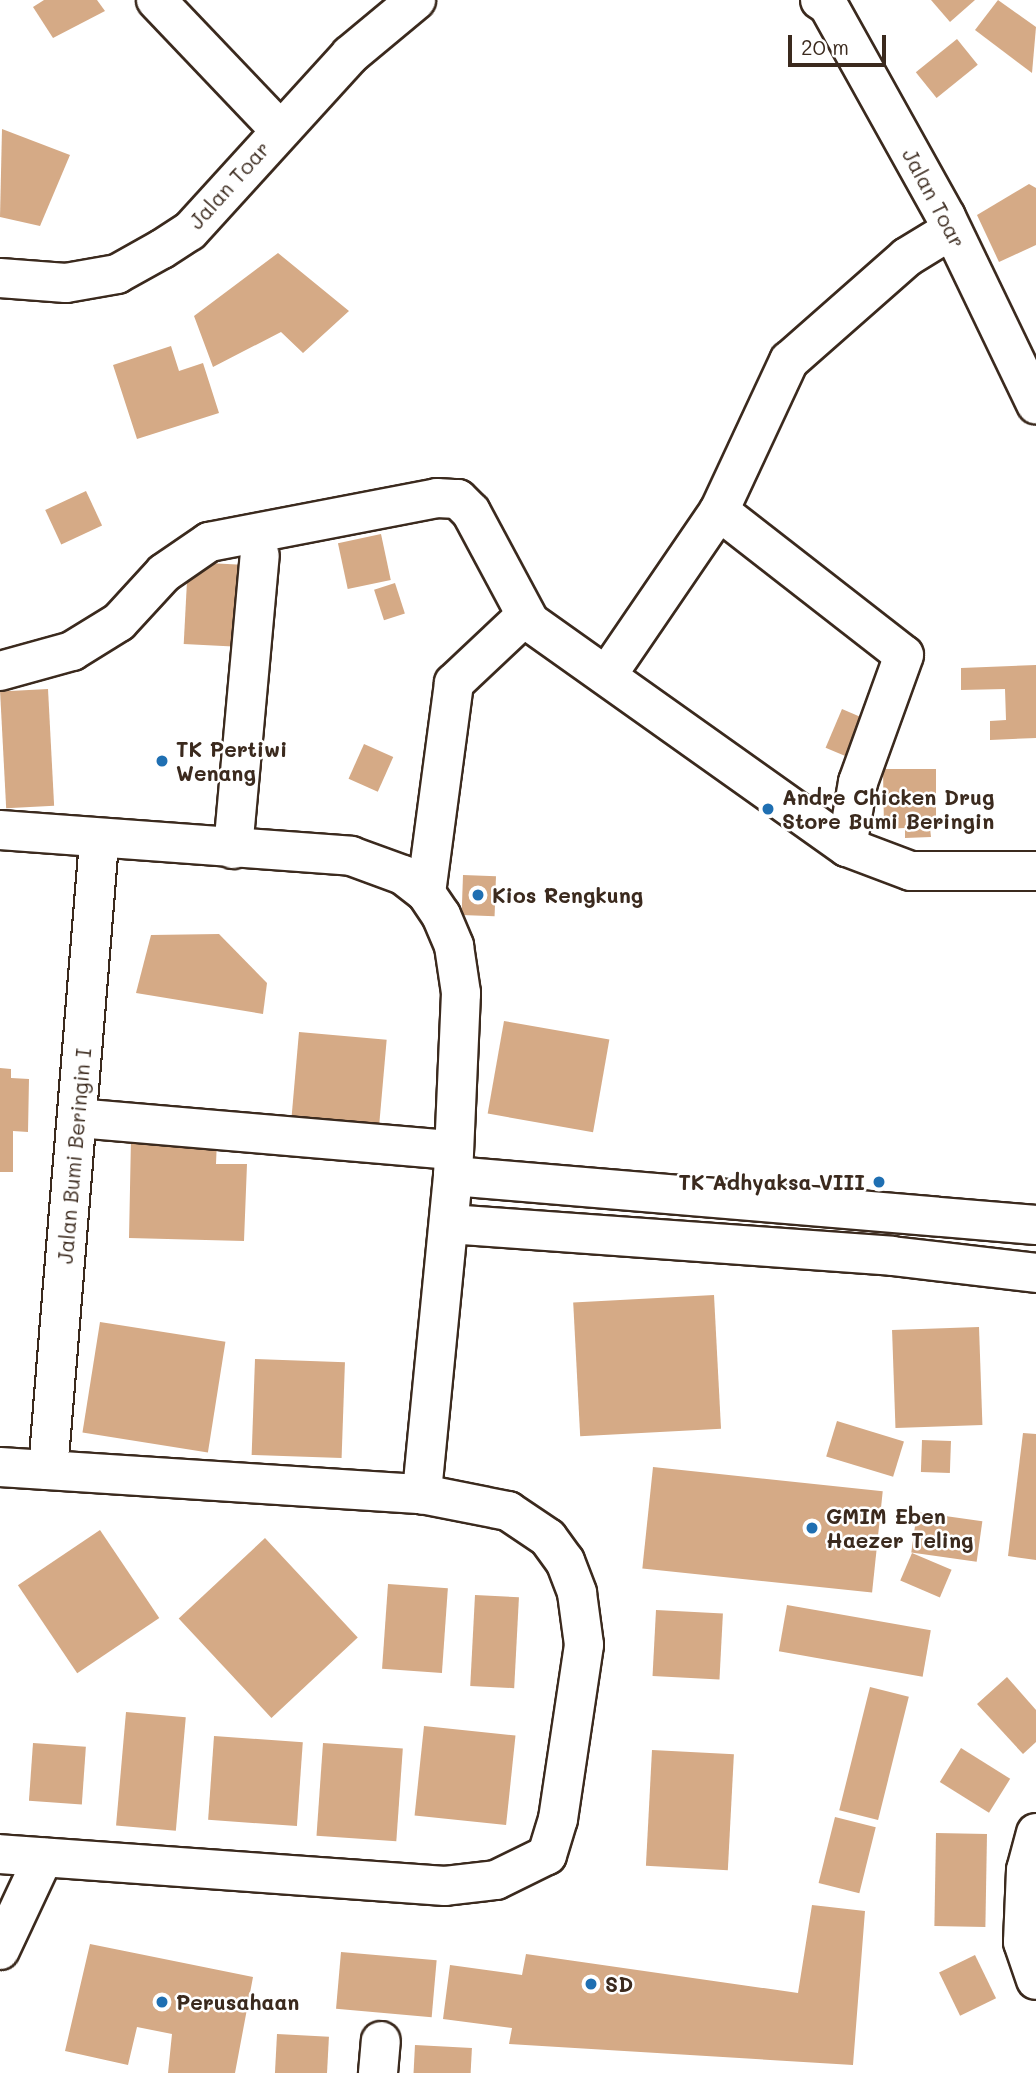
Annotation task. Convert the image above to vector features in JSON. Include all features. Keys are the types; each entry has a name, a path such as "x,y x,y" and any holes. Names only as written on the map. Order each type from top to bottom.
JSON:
{"street":[{"path":"156,0 279,130"},
{"name":"Jalan Toar","path":"0,278 66,283 117,274 190,231 350,55 416,0"},
{"name":"Jalan Toar","path":"827,2 951,230 1036,404"},
{"path":"607,675 719,511 789,362 907,257 951,230"},
{"path":"0,671 37,665 84,644 134,610 186,554 209,542 437,498 464,502 525,616 847,847 911,871 1036,871"},
{"path":"719,511 904,655 858,782 847,847"},
{"path":"233,849 260,555"},
{"path":"426,893 454,683 525,616"},
{"path":"0,830 99,841 351,856 378,863 426,893 454,946 461,993 454,1163 422,1494"},
{"name":"Jalan Bumi Beringin I","path":"48,1471 99,841"},
{"path":"77,1118 454,1163 654,1193 1036,1225"},
{"path":"649,1237 654,1193"},
{"path":"892,1256 895,1213"},
{"path":"449,1224 892,1256 1036,1273"},
{"path":"0,1467 422,1494 508,1511 548,1538 565,1562 578,1593 584,1645 558,1819 547,1855 496,1880 445,1886 0,1854"},
{"path":"1036,1833 1026,1870 1023,1942 1036,1980"},
{"path":"0,1950 43,1858"}],"building":[{"path":"44,0 97,0 105,11 53,38 33,7"},
{"path":"931,0 975,0 950,22"},
{"path":"998,0 1036,27 1032,73 975,30"},
{"path":"957,39 978,65 937,98 916,72"},
{"path":"2,129 70,155 40,226 0,217"},
{"path":"1029,184 1036,188 1036,245 999,262 977,215"},
{"path":"278,253 349,311 303,353 281,332 213,367 194,316"},
{"path":"171,346 179,371 203,363 219,413 137,439 113,365"},
{"path":"86,491 102,525 61,544 45,510"},
{"path":"381,534 391,580 348,589 338,543"},
{"path":"188,562 242,565 238,647 184,644"},
{"path":"395,583 405,613 384,620 374,590"},
{"path":"1036,665 1036,738 990,740 990,721 1006,720 1005,689 961,690 961,668"},
{"path":"48,689 54,806 6,808 0,692"},
{"path":"842,709 872,722 856,761 826,748"},
{"path":"364,744 393,757 378,792 349,779"},
{"path":"883,769 936,769 936,828 930,828 931,837 905,838 905,828 884,829"},
{"name":"Kios Rengkung","path":"463,875 496,876 495,916 462,915"},
{"path":"219,934 267,983 263,1014 136,993 151,935"},
{"path":"504,1021 609,1040 593,1132 488,1114"},
{"path":"299,1032 387,1040 379,1124 292,1117"},
{"path":"0,1068 11,1069 11,1078 29,1079 28,1132 13,1131 13,1172 0,1172"},
{"path":"131,1138 217,1140 216,1164 247,1164 244,1241 129,1238"},
{"path":"714,1295 721,1429 580,1436 573,1302"},
{"path":"100,1322 225,1342 208,1452 82,1433"},
{"path":"979,1327 982,1425 895,1428 892,1330"},
{"path":"255,1359 345,1362 342,1458 252,1455"},
{"path":"837,1421 904,1441 893,1477 826,1456"},
{"path":"1023,1433 1036,1434 1036,1560 1008,1556"},
{"path":"922,1440 951,1441 950,1473 921,1472"},
{"path":"653,1467 883,1491 872,1593 642,1568"},
{"path":"917,1512 982,1521 977,1562 911,1553"},
{"path":"100,1530 159,1618 77,1673 18,1585"},
{"path":"265,1538 358,1637 271,1718 179,1618"},
{"path":"912,1553 952,1570 940,1597 900,1581"},
{"path":"388,1584 448,1588 442,1673 382,1669"},
{"path":"475,1595 519,1597 514,1688 470,1686"},
{"path":"787,1605 931,1630 923,1677 779,1651"},
{"path":"656,1610 723,1614 719,1679 653,1676"},
{"path":"1007,1677 1036,1710 1036,1742 1023,1754 977,1704"},
{"path":"870,1687 909,1697 878,1820 839,1810"},
{"path":"126,1712 186,1717 176,1831 116,1826"},
{"path":"424,1726 515,1736 506,1825 415,1816"},
{"path":"214,1736 303,1742 297,1826 208,1820"},
{"path":"33,1743 86,1747 82,1805 29,1801"},
{"path":"323,1743 403,1749 396,1841 317,1836"},
{"path":"961,1748 1010,1779 989,1813 940,1782"},
{"path":"652,1750 734,1754 728,1870 646,1866"},
{"path":"835,1817 876,1827 859,1893 819,1883"},
{"path":"936,1833 987,1834 985,1927 934,1926"},
{"name":"SD","path":"812,1905 865,1911 853,2065 509,2044 512,2028 443,2019 450,1965 522,1975 526,1954 798,1993"},
{"name":"Perusahaan","path":"90,1944 253,1977 235,2073 168,2073 172,2034 137,2027 128,2065 65,2051"},
{"path":"341,1952 437,1960 432,2017 336,2009"},
{"path":"975,1955 996,1998 960,2016 939,1973"},
{"path":"277,2034 329,2037 327,2073 275,2073"},
{"path":"415,2045 472,2048 471,2073 414,2073"}],"place":[{"name":"TK Pertiwi Wenang","path":"162,761"},
{"name":"Andre Chicken Drug Store Bumi Beringin","path":"768,809"},
{"name":"Kios Rengkung","path":"478,895"},
{"name":"TK Adhyaksa VIII","path":"879,1182"},
{"name":"GMIM Eben Haezer Teling","path":"812,1528"},
{"name":"SD","path":"591,1984"},
{"name":"Perusahaan","path":"162,2002"}]}
